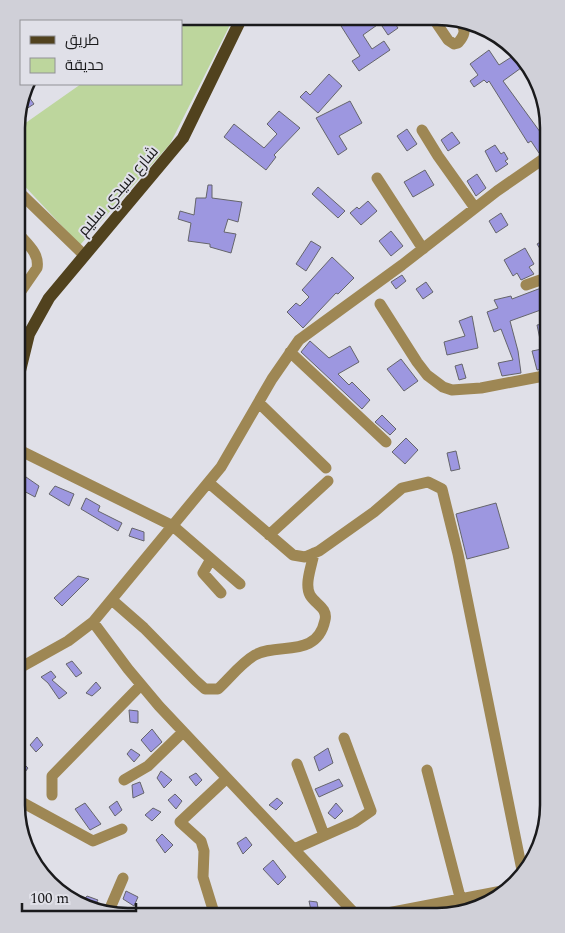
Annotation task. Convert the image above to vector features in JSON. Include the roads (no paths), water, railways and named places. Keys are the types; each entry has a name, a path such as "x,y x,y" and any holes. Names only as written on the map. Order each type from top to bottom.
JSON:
{"main road":[{"name":"شارع سيدي سليم","path":"25,328 84,255 184,138 238,25"}],"street":[{"path":"437,25 444,36 454,44 458,44 464,34 464,29"},
{"path":"422,130 475,208"},
{"path":"25,665 68,641 93,622 112,600 209,483 290,352 312,330 423,249 475,208 540,162"},
{"path":"376,178 423,249"},
{"path":"25,198 84,255"},
{"path":"25,242 37,256 38,262 37,268 25,285"},
{"path":"526,285 540,280"},
{"path":"380,304 417,362 427,375 443,387 452,390 481,388 540,377"},
{"path":"290,352 386,442"},
{"path":"259,403 326,468"},
{"path":"25,453 173,526 240,584"},
{"path":"269,535 328,481"},
{"path":"209,483 293,555 305,557 314,553 374,512 402,488 428,482 442,489 458,554 521,865"},
{"path":"112,600 144,628 194,680 206,689 213,691 218,689 253,656 270,650 302,647 322,630 325,612 310,595 308,585 314,553"},
{"path":"211,559 203,573 221,593"},
{"path":"93,622 141,684 183,732 349,908"},
{"path":"52,795 52,776 141,684"},
{"path":"124,780 148,766 183,732"},
{"path":"294,849 355,822 371,811 344,738"},
{"path":"297,764 324,835"},
{"path":"427,770 460,898"},
{"path":"213,908 203,877 204,851 201,841 180,822 227,778"},
{"path":"25,804 93,841 122,829"},
{"path":"111,906 123,878"},
{"path":"408,908 490,893"}]}
